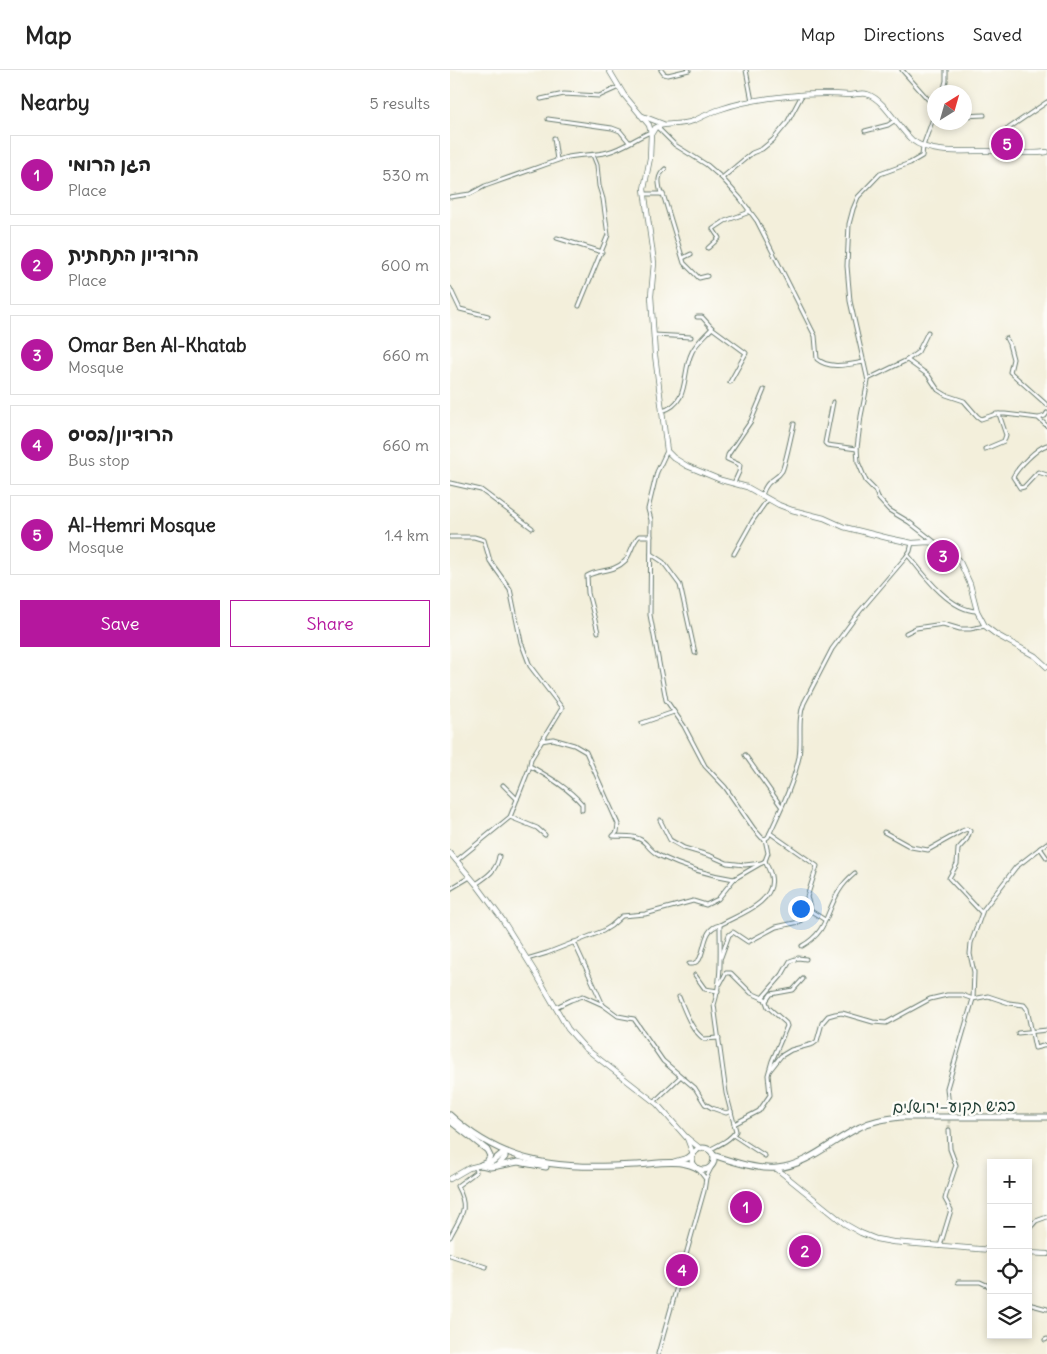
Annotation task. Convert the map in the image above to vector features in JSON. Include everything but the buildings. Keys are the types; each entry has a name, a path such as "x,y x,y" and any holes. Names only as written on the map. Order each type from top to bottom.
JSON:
{"main road":[{"path":"450,1115 467,1130 505,1152 526,1159 562,1166 596,1167 672,1163 705,1170 712,1165 711,1152 701,1149 688,1158 672,1163"},
{"name":"כביש תקוע–ירושלים","path":"711,1152 724,1159 776,1169 793,1165 860,1127 878,1120 901,1117 1047,1117"},
{"path":"450,1121 487,1150 490,1156 487,1162 482,1165"},
{"path":"482,1165 493,1162 505,1152"},
{"path":"498,1166 505,1157 505,1152"},
{"path":"693,1154 692,1161 697,1168"},
{"name":"כביש תקוע–ירושלים","path":"712,1165 724,1159"},
{"path":"482,1165 498,1166 518,1162 554,1168 562,1166"}],"street":[{"path":"609,70 639,114 656,126 675,145 707,165 722,178 757,220 815,336 818,359 821,362 835,365 864,362"},
{"path":"661,70 664,74 668,75 689,70"},
{"path":"746,70 752,101"},
{"path":"902,70 927,98"},
{"path":"945,85 946,70"},
{"path":"541,98 564,94 599,96 619,87"},
{"path":"647,121 656,126 692,121 704,114 752,101 802,95 853,95 865,93 877,99 894,121 914,141 923,146 956,151 994,151 1025,154 1047,152"},
{"path":"722,178 752,153 762,149 772,140 787,123 802,95"},
{"path":"994,151 998,139 1006,130 1047,102"},
{"path":"972,116 984,115"},
{"path":"548,119 612,128 620,131 629,142"},
{"path":"865,131 888,125 894,121"},
{"path":"656,126 651,134 650,158 645,176 644,194 654,263 651,296 667,452 657,472 648,509 651,520 650,615 653,637 666,700 684,726 705,766 725,787 754,829 762,838 765,838"},
{"path":"929,130 923,146 922,156 910,163 880,174 858,197 849,224 847,266 850,301 868,379 860,416 857,449 858,462 879,499 889,510 950,551 960,562 970,584 977,611 985,626 997,635 1035,656 1047,667"},
{"path":"450,197 470,194 485,186 577,154 593,155 610,152 648,133 651,134"},
{"path":"554,138 557,160"},
{"path":"579,306 608,235 597,165 593,155"},
{"path":"665,170 660,173 658,182 670,214 684,263 699,278 707,276"},
{"path":"644,194 661,194"},
{"path":"708,248 719,238 713,229 725,221 747,213 749,209"},
{"path":"557,238 602,252"},
{"path":"683,258 692,254"},
{"path":"450,288 460,309 488,316"},
{"path":"697,317 702,317 712,328 746,353 730,382"},
{"path":"662,411 669,409 682,394 685,388 684,375 692,350 712,328"},
{"path":"868,379 907,360 918,352 928,332"},
{"path":"654,335 690,337"},
{"path":"1006,338 1013,359 1010,372 1047,405"},
{"path":"907,360 928,375 938,390 964,401 981,418 998,414 1038,418 1045,416 1047,413"},
{"path":"733,484 740,465 727,458 751,421 764,390"},
{"path":"833,402 825,443 827,445 857,449"},
{"path":"985,449 1004,441 1006,435 998,414"},
{"path":"1038,418 1047,426"},
{"path":"762,495 768,482 781,472 794,424"},
{"path":"1047,445 1035,452 1015,472 1013,477 1020,488 1024,487 1038,472 1047,475"},
{"path":"667,452 686,466 720,480 747,487 785,508 824,518 844,527 914,543 929,542 938,544"},
{"path":"450,483 481,490 532,528"},
{"path":"734,554 753,520 768,499"},
{"path":"765,838 770,833 792,783 799,755 800,712 804,703 832,649 860,611 908,555 914,543 923,536 923,532"},
{"path":"598,632 588,593 587,576 608,571 620,565 626,560 639,536 651,536"},
{"path":"450,537 474,537 484,540 490,561 510,589 521,642 530,666 562,708 531,759 510,817 456,861"},
{"path":"651,553 663,562 680,585 696,653"},
{"path":"908,555 931,584 949,600 972,611 977,611"},
{"path":"906,633 916,628 943,624 960,629 985,626"},
{"path":"642,723 674,712"},
{"path":"541,741 553,739 574,745 586,752 618,824 617,832 613,836 636,838 645,842 658,855 693,869 734,879"},
{"path":"745,755 781,807"},
{"path":"530,766 571,792 582,804 582,810"},
{"path":"503,785 517,799"},
{"path":"510,817 537,828 545,835"},
{"path":"660,820 670,840 684,848 727,863 745,865 764,862"},
{"path":"884,832 911,847 928,850 962,831 967,829 970,831 967,839 958,849 957,864 949,878 982,912"},
{"path":"770,833 817,866 807,897 811,911 825,920"},
{"path":"527,958 547,953 603,931 622,916 645,914 693,901 706,905 718,899 734,879 764,862 768,852 765,838"},
{"path":"949,1108 947,1088 973,999 974,972 970,954 971,943 982,912 1016,867 1047,843"},
{"path":"1040,848 1047,858"},
{"path":"450,853 471,877 527,958 568,1029 585,1048 654,1102 686,1137 701,1149"},
{"path":"476,884 489,876 498,864 498,856"},
{"path":"689,964 699,960 705,938 715,926 748,911 760,904 767,896 771,887 771,876 764,862"},
{"path":"802,946 814,939 824,925 839,890 855,873"},
{"path":"450,889 471,877"},
{"path":"720,959 729,935 732,932 748,942 776,927 799,922 811,911"},
{"path":"711,1152 733,1135 736,1130 726,1093 714,1005 721,971 720,925"},
{"path":"574,942 603,1005"},
{"path":"764,1000 790,961 798,958 806,959"},
{"path":"718,989 726,973 734,975 751,992 764,1000 768,1008 787,1026 770,1070 768,1080 770,1092 762,1108 757,1113 734,1124"},
{"path":"695,975 705,989 718,989"},
{"path":"764,1000 771,994 793,990 804,979"},
{"path":"770,1070 781,1056 791,1050 813,1044 816,1041 822,1023 828,1016 842,1013 873,1022 886,1023 930,999 946,995 962,995 973,999 988,996 1009,1003 1024,1005 1027,1008 1035,1048 1047,1045"},
{"path":"556,1007 583,996 603,1005 618,1016 634,1019 654,1050 680,1077 695,1088 705,1104 726,1113 731,1111"},
{"path":"679,997 690,1022 699,1036 704,1039 719,1038"},
{"path":"1018,1033 1047,1030"},
{"path":"654,1102 680,1077"},
{"path":"940,1246 951,1210 945,1199 956,1165 950,1149 949,1130"},
{"path":"733,1135 765,1156"},
{"path":"686,1137 693,1154"},
{"path":"450,1179 459,1172 482,1165"},
{"path":"658,1354 706,1178 712,1165"},
{"path":"450,1237 463,1212 464,1206 456,1186 476,1172 475,1167"},
{"path":"697,1168 706,1178"},
{"path":"776,1169 845,1224 876,1239 987,1250"},
{"path":"1032,1226 1036,1221 1047,1217"},
{"path":"1032,1253 1047,1254"},
{"path":"450,1255 486,1267"},
{"path":"958,1282 980,1282 987,1285"},
{"path":"1032,1305 1047,1309"}],"tunnel":[{"path":"949,1107 949,1130"}],"place":[{"name":"Al-Hemri Mosque","path":"1007,144"},
{"name":"Omar Ben Al-Khatab","path":"943,556"},
{"name":"הגן הרומי","path":"746,1207"},
{"name":"הרודיון התחתית","path":"805,1251"},
{"name":"הרודיון/בסיס","path":"682,1270"}]}
